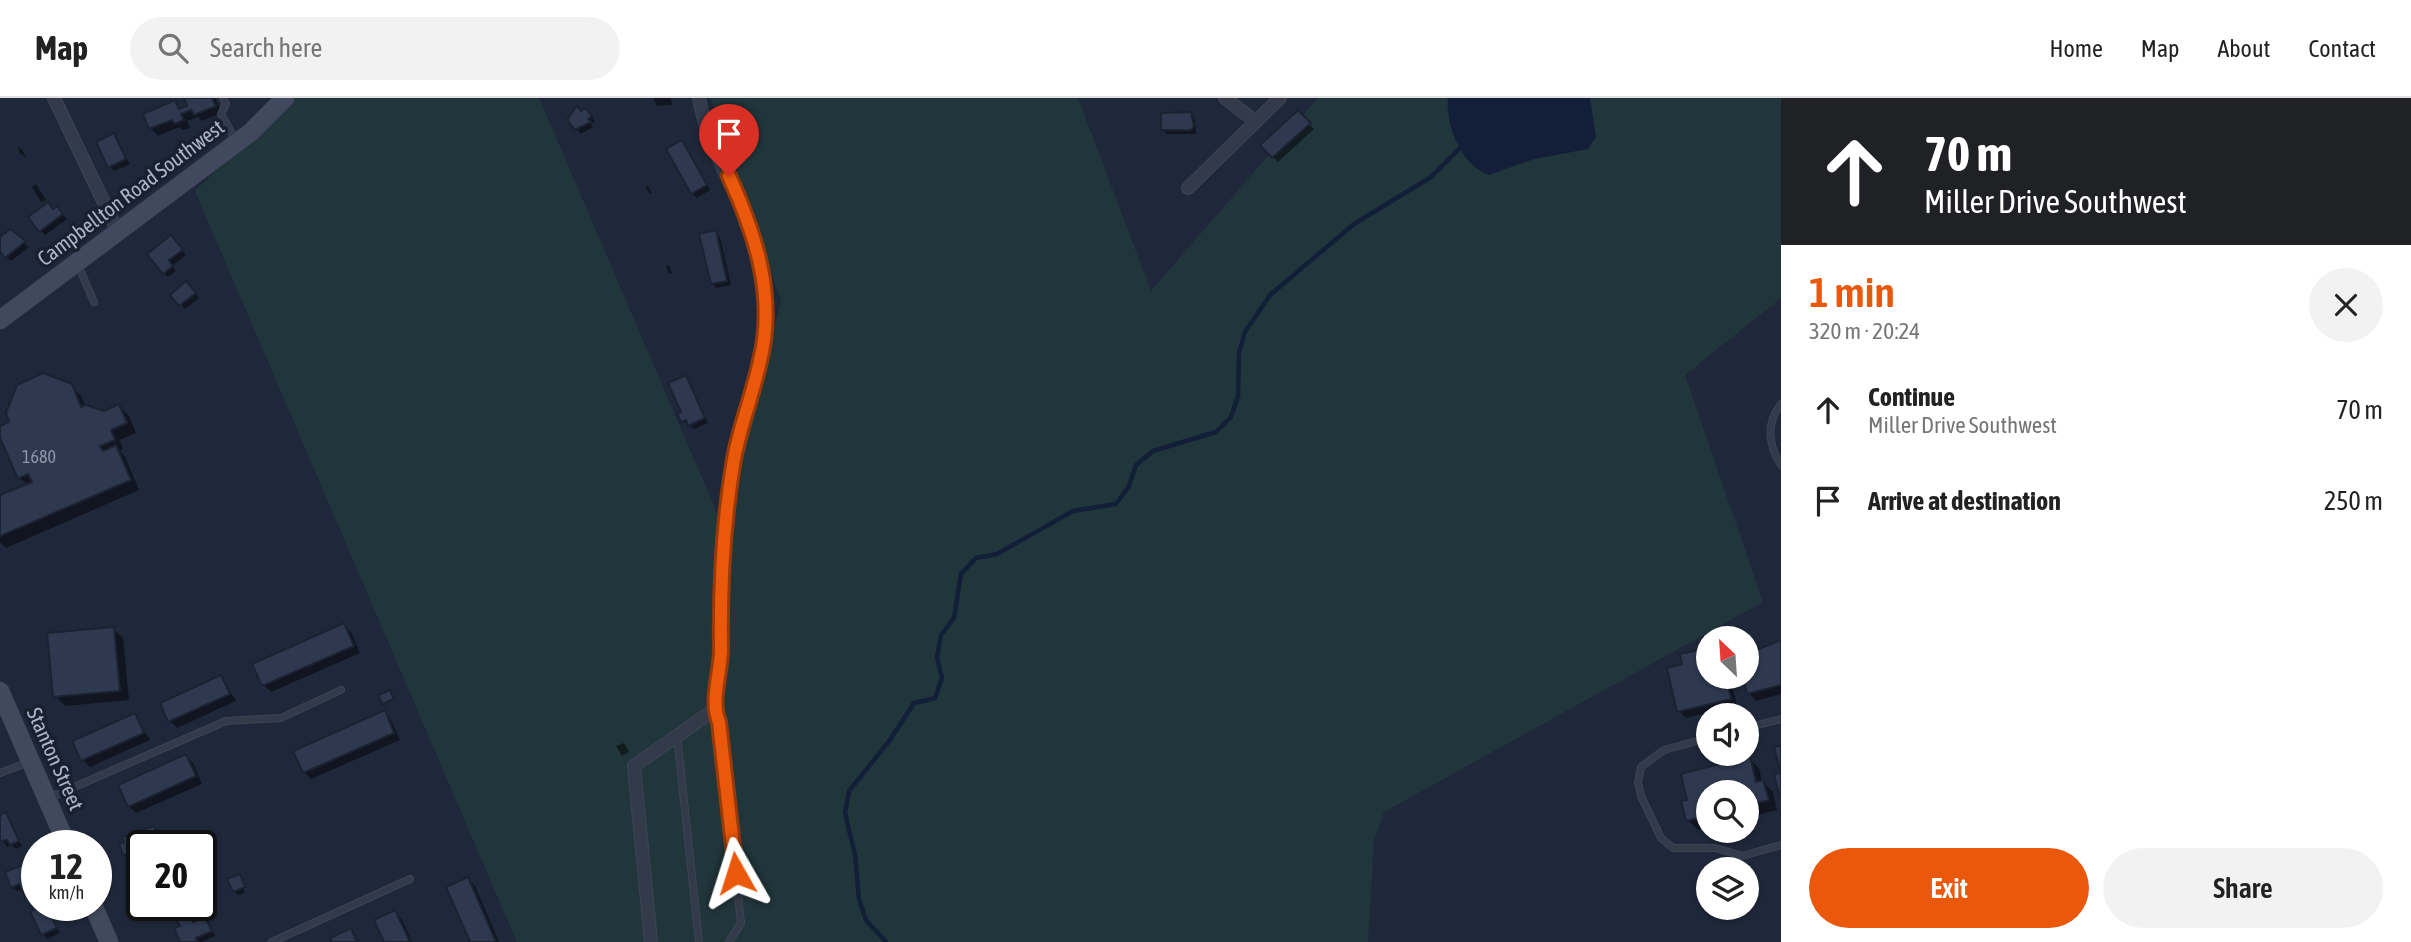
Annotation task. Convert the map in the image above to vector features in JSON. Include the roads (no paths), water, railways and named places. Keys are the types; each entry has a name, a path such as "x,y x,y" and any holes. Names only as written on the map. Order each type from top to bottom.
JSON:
{"main road":[{"name":"Campbellton Road Southwest","path":"0,320 237,142 285,98"},
{"name":"Stanton Street","path":"0,691 60,830"},
{"path":"100,921 110,942"}],"street":[{"path":"54,98 118,232"},
{"path":"651,942 634,766 714,710 720,675 720,578 724,514 735,455 761,358 766,309 765,283 757,243 706,126 699,98"},
{"path":"1225,98 1256,122"},
{"path":"1188,188 1280,98"}],"lane":[{"path":"223,98 226,104 221,114 237,142"},
{"path":"78,263 94,302"},
{"path":"1781,404 1775,412 1770,433 1774,452 1781,465"},
{"path":"47,799 226,721 281,718 341,690"},
{"path":"714,710 719,722 741,923 729,942"},
{"path":"1759,725 1781,719"},
{"path":"677,734 699,942"},
{"path":"1696,742 1654,754 1641,767 1638,782 1641,796 1661,838 1677,849 1716,848 1742,856 1781,845"},
{"path":"0,773 31,761"},
{"path":"272,942 410,879"}],"water":[{"path":"1448,98 1590,98 1596,137 1588,149 1534,159 1489,175 1471,163 1457,144 1449,121"}],"waterway":[{"path":"886,942 866,920 859,899 855,855 845,813 849,791 890,740 914,703 935,698 942,678 937,657 941,635 954,618 961,574 976,558 997,554 1073,511 1116,504 1129,486 1136,465 1153,451 1216,432 1231,417 1238,396 1239,353 1245,332 1270,295 1354,224 1431,177 1461,147"}]}
